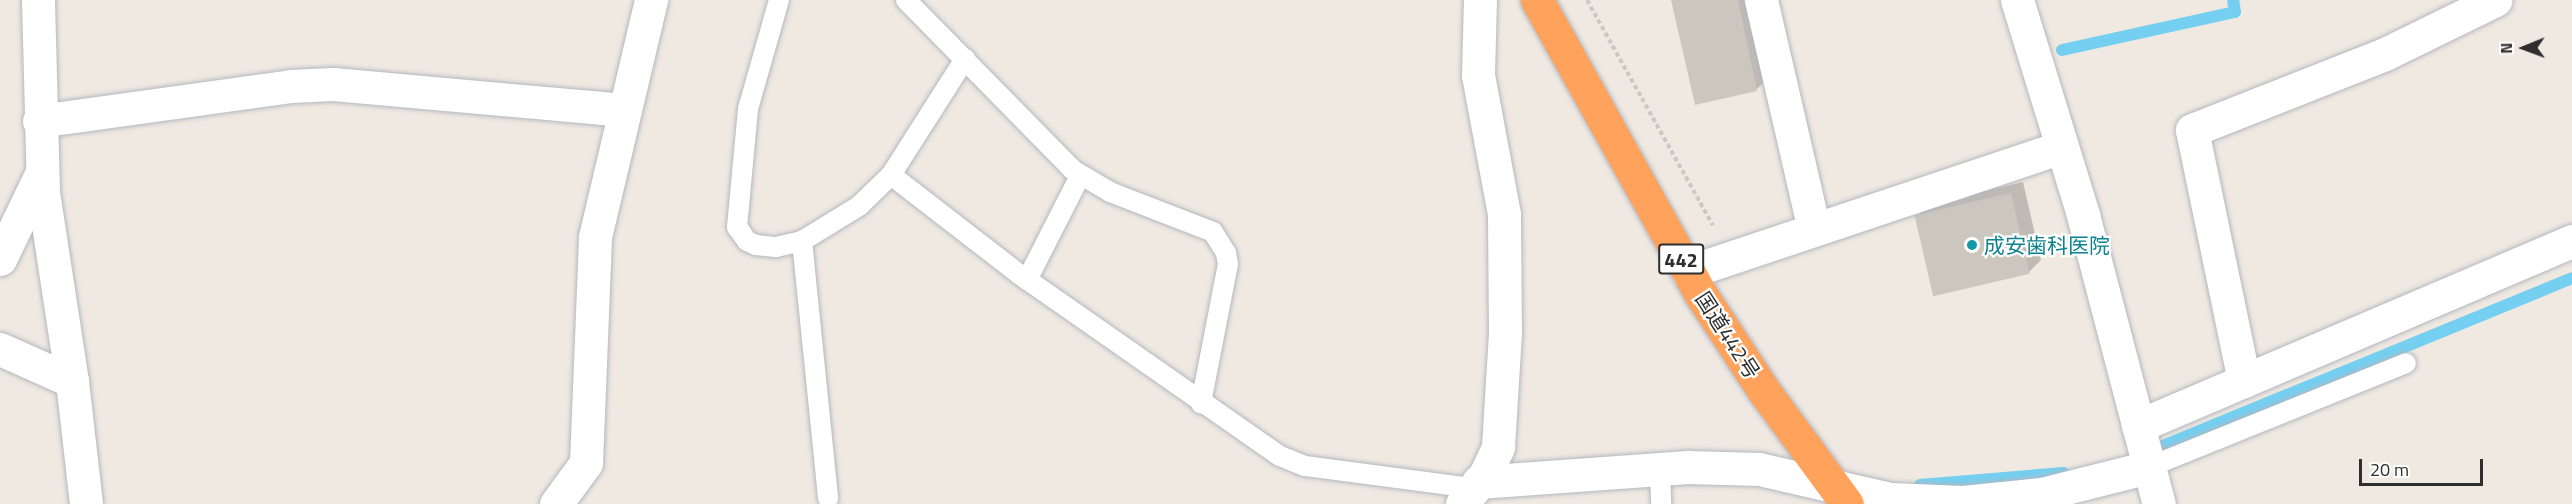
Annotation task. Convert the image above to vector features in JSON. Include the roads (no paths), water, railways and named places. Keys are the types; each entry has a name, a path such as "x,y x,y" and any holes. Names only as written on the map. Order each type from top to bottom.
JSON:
{"highway":[{"name":"国道442号","path":"1537,0 1688,272 1764,391 1841,495"}],"street":[{"path":"38,0 39,121 42,172 72,381 86,504"},
{"path":"556,504 586,463 592,264 651,0"},
{"path":"1471,491 1498,447 1506,265 1504,214 1478,75 1480,0"},
{"path":"1761,0 1814,229"},
{"path":"2017,0 2084,215 2159,504"},
{"path":"2244,381 2192,130 2375,58 2495,0"},
{"path":"39,121 290,86 333,84 625,110"},
{"path":"1688,272 2061,147"},
{"path":"0,259 42,172"},
{"path":"2138,426 2572,241"},
{"path":"0,349 72,381"},
{"path":"1471,491 1660,469 1759,469 1841,495 1917,502 1996,500 2052,492 2149,467"}],"lane":[{"path":"779,0 748,109 738,227 747,241 756,245 776,247 802,242 859,206 891,175 965,59"},
{"path":"906,0 965,59 1060,161 1080,176 1110,192 1213,232 1226,253 1228,264 1200,403"},
{"path":"891,175 1027,280 1262,446 1305,466 1471,491"},
{"path":"1027,280 1080,176"},
{"path":"802,242 828,499"},
{"path":"2149,467 2406,363"},
{"path":"1660,469 1661,504"}],"waterway":[{"path":"2062,50 2235,12 2233,0"},
{"path":"2148,452 2572,278"},
{"path":"1920,485 2064,473"}],"place":[{"name":"成安歯科医院","path":"1972,245"}]}
